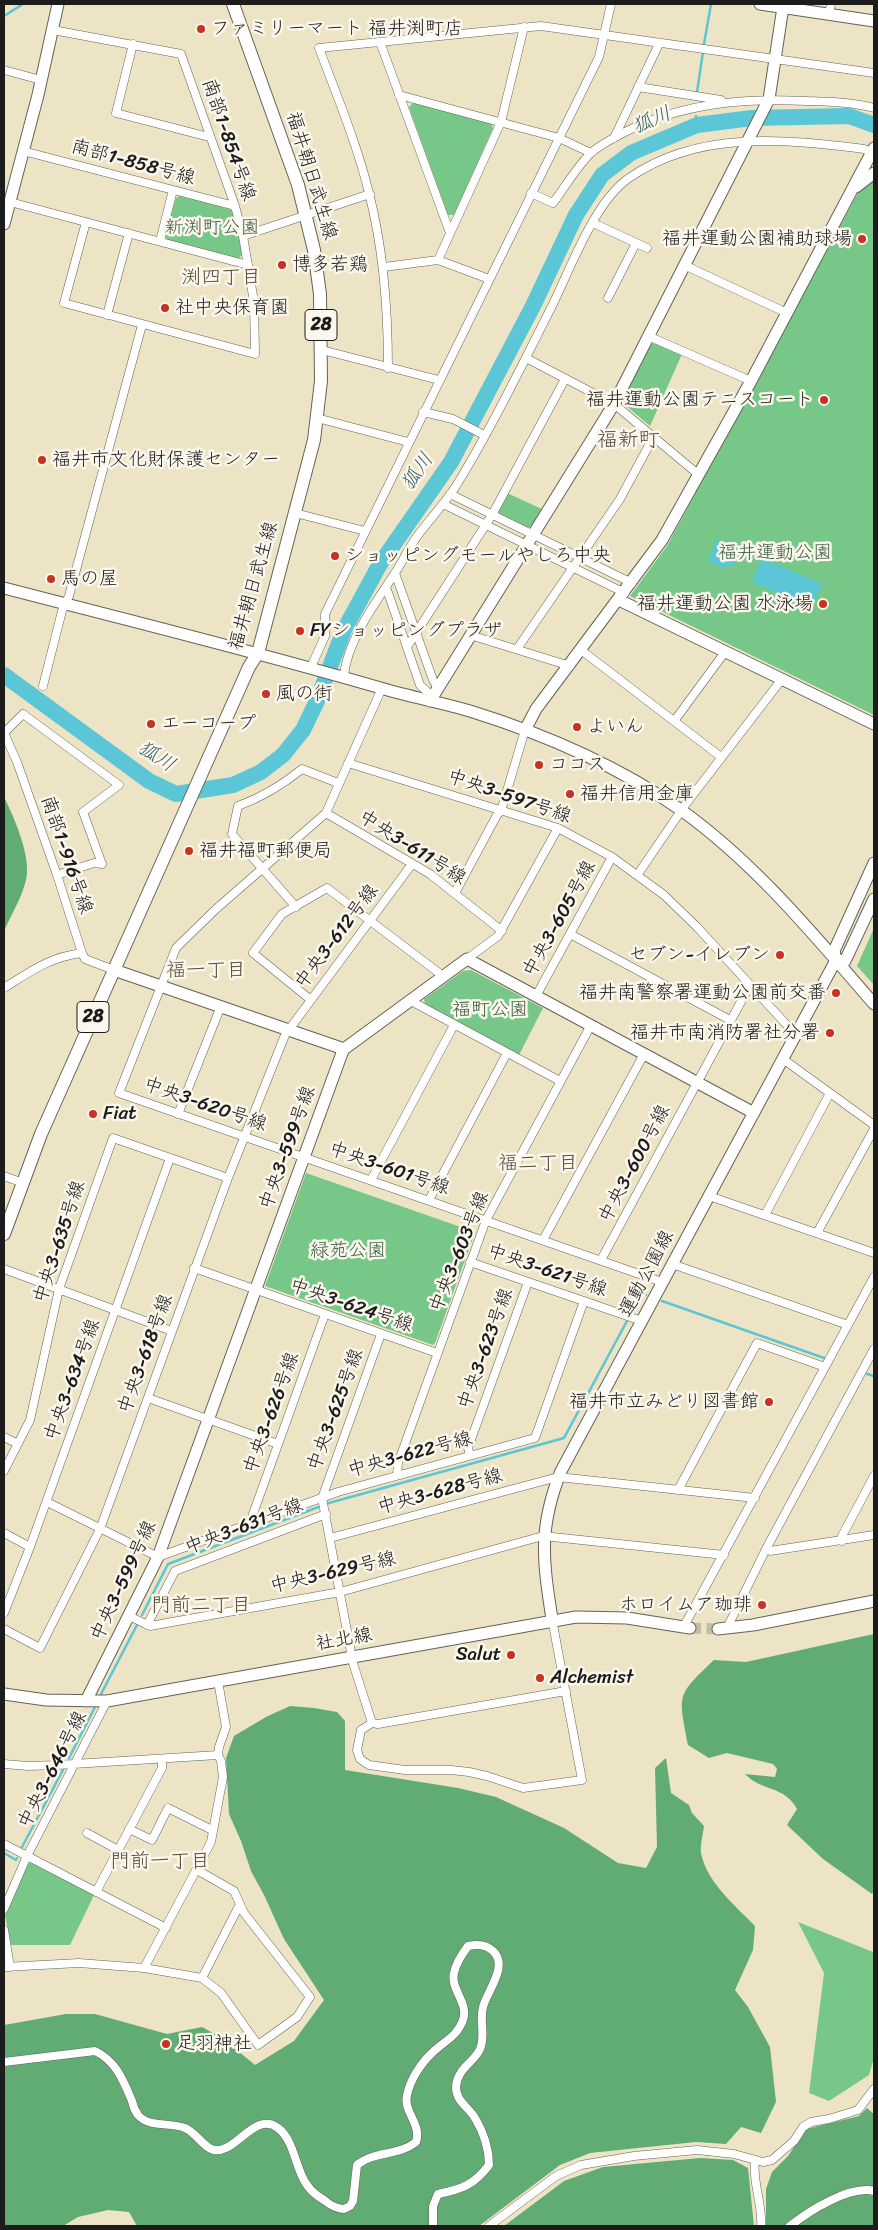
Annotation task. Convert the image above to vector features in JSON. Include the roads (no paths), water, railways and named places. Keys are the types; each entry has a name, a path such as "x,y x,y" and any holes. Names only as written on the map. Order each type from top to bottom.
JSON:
{"main road":[{"name":"福井朝日武生線","path":"4,1234 41,1134 249,667 258,653 309,460 317,418 322,350 320,294 307,216 298,185 233,4"}],"street":[{"path":"4,224 41,80 58,4"},
{"path":"316,668 325,636 325,614 599,57 611,4"},
{"path":"760,4 830,9 874,21"},
{"path":"434,695 614,404 769,99 783,7"},
{"path":"388,368 388,319 384,267 370,194 360,159 319,48 541,26 874,73"},
{"path":"438,260 500,122 524,27"},
{"name":"南部1-854号線","path":"53,30 181,54 235,206 243,236 254,302 255,354 64,303 86,222"},
{"path":"380,42 450,233"},
{"path":"133,44 116,113 209,137"},
{"path":"614,138 658,44"},
{"path":"4,70 41,80"},
{"path":"638,87 700,96 726,102"},
{"path":"399,94 559,138 591,153"},
{"path":"531,193 554,203 591,153 614,138 654,118 726,102 769,99 854,103 874,108"},
{"path":"342,676 354,643 366,619 417,536 450,494 526,358 593,223 614,193 628,179 650,166 686,151 718,143 748,139 800,141 873,151 700,475 662,540 632,583 536,709 525,730 501,811 454,893"},
{"name":"南部1-858号線","path":"23,151 235,206"},
{"path":"851,192 874,173"},
{"path":"160,241 173,190"},
{"path":"243,236 370,194"},
{"path":"10,202 248,265"},
{"path":"593,223 646,248"},
{"path":"107,315 129,233"},
{"path":"608,298 636,243"},
{"path":"384,267 438,260 489,279"},
{"path":"684,265 787,313"},
{"path":"43,686 142,325"},
{"path":"648,336 751,380"},
{"path":"322,350 439,380"},
{"path":"526,358 614,404 700,475"},
{"path":"407,647 492,515 565,379"},
{"path":"423,412 458,421 483,434"},
{"path":"317,418 408,442"},
{"path":"517,649 620,499 654,436"},
{"path":"450,494 632,583"},
{"path":"443,504 574,568 725,652 874,724"},
{"path":"295,513 365,532"},
{"path":"395,574 433,680 434,695"},
{"path":"386,587 420,685 434,695 469,711 525,730 601,763 681,811 748,868 836,960 874,1004"},
{"path":"4,588 316,668 382,688 434,695"},
{"path":"470,635 570,666"},
{"path":"581,650 722,756"},
{"path":"675,720 725,652"},
{"path":"638,874 681,811 782,679"},
{"path":"162,986 176,948 262,869 326,814 338,782 382,688"},
{"path":"4,733 23,714 119,785 83,812 102,864 94,863 57,875"},
{"name":"南部1-916号線","path":"4,733 18,762 82,953"},
{"name":"中央3-597号線","path":"348,763 558,828 612,857 638,874 664,895 697,926 796,1035"},
{"path":"296,907 232,834 238,806 261,798 280,787 302,769 338,782"},
{"name":"中央3-611号線","path":"326,814 430,874 502,931"},
{"path":"4,988 47,962 62,956 82,953 85,959 114,970 344,1049 498,936 558,828"},
{"name":"中央3-605号線","path":"536,996 612,857"},
{"path":"836,960 834,951 874,863"},
{"name":"中央3-612号線","path":"289,1030 412,864"},
{"path":"311,1000 253,953 282,914 327,888 443,976"},
{"path":"836,960 845,961 874,899"},
{"path":"570,934 730,1020"},
{"path":"467,959 754,1113"},
{"name":"運動公園線","path":"552,1620 544,1570 543,1536 558,1477 836,960"},
{"name":"中央3-600号線","path":"601,1260 750,985"},
{"name":"中央3-620号線","path":"162,986 120,1093 303,1156"},
{"path":"409,1000 560,1081"},
{"path":"178,1114 221,1006"},
{"path":"372,1180 454,1025"},
{"name":"中央3-603号線","path":"397,1475 398,1463 486,1220 590,1025"},
{"name":"中央3-618号線","path":"4,1629 40,1648 100,1529 228,1178 284,1035 289,1030"},
{"name":"中央3-599号線","path":"98,1701 129,1616 158,1557 303,1156 344,1049"},
{"path":"429,1200 507,1053"},
{"path":"543,1240 644,1054"},
{"path":"783,1059 874,1127 817,1233"},
{"path":"766,1216 830,1094"},
{"name":"中央3-635号線","path":"4,1471 30,1420 59,1289 113,1138 228,1178"},
{"name":"中央3-601号線","path":"303,1156 662,1282"},
{"name":"中央3-634号線","path":"4,1613 47,1502 170,1158"},
{"path":"4,1176 23,1183"},
{"path":"709,1196 874,1253"},
{"name":"中央3-621号線","path":"470,1262 642,1321"},
{"path":"672,1264 848,1325"},
{"name":"中央3-624号線","path":"194,1268 437,1353"},
{"path":"4,1269 172,1331"},
{"path":"687,1628 724,1555 874,1276"},
{"name":"中央3-623号線","path":"470,1456 468,1448 528,1282"},
{"name":"中央3-622号線","path":"158,1557 254,1523 324,1506 397,1475 535,1438 584,1301"},
{"name":"中央3-626号線","path":"254,1523 253,1514 325,1314"},
{"name":"中央3-625号線","path":"324,1506 381,1334"},
{"path":"678,1490 757,1343 825,1367"},
{"path":"722,1629 874,1349"},
{"path":"148,1398 278,1444"},
{"path":"4,1436 18,1444"},
{"path":"842,1541 842,1536 874,1476"},
{"path":"558,1477 755,1498"},
{"name":"中央3-628号線","path":"330,1538 558,1477"},
{"path":"47,1502 158,1557"},
{"path":"324,1506 352,1657 372,1722"},
{"name":"中央3-631号線","path":"147,1625 175,1571 324,1506"},
{"path":"4,1533 30,1547"},
{"path":"766,1549 842,1541 874,1535"},
{"path":"543,1536 724,1555"},
{"name":"中央3-629号線","path":"147,1625 340,1592 543,1536"},
{"path":"722,1629 874,1601"},
{"path":"129,1616 147,1625"},
{"name":"社北線","path":"4,1694 46,1700 98,1701 576,1617 612,1617 687,1628"},
{"path":"372,1722 361,1730 357,1750 360,1759 369,1765 405,1770 469,1772 523,1788 582,1780 552,1620"},
{"path":"144,1968 211,1842 223,1777 218,1755 226,1726 218,1681"},
{"path":"372,1722 378,1724 566,1691"},
{"name":"中央3-646号線","path":"4,1909 27,1856 75,1764 98,1701"},
{"path":"4,1764 28,1766 218,1755"},
{"path":"96,1892 162,1768 162,1759"},
{"path":"129,1829 152,1840 168,1808 212,1830"},
{"path":"87,1834 118,1850"},
{"path":"4,1844 166,1928"},
{"path":"4,1930 7,1967 79,1963 144,1968 202,1978 221,1993 258,2045 297,2017 310,1997 244,1913 234,1891 197,1870"},
{"path":"202,1978 240,1904"},
{"path":"4,2062 95,2051 106,2056 112,2062 134,2107 141,2117 154,2123 186,2128 210,2149 217,2151 227,2147 258,2125 277,2126 287,2138 306,2184 330,2205 344,2210 353,2201 357,2165 364,2160 409,2147 416,2142 418,2129 408,2107 406,2096 421,2066 433,2052 454,2036 463,2021 463,2005 454,1984 453,1974 456,1964 468,1946 482,1945 490,1948 495,1952 499,1964 483,2007 482,2044 478,2052 464,2067 456,2086 457,2096 475,2117 486,2142 489,2165 479,2178 461,2189 438,2194 433,2206 434,2226"},
{"path":"489,2226 556,2176 570,2168 581,2165 634,2156 697,2150 734,2154 755,2161 772,2160 794,2141 803,2127 811,2122 829,2119 858,2110 874,2089"},
{"path":"755,2161 762,2217 761,2226"},
{"path":"790,2226 802,2216 843,2195 865,2189 874,2191"}],"water":[{"path":"717,539 733,545 738,555 734,565 723,568 708,561"},
{"path":"762,558 822,584 812,608 752,582"}],"waterway":[{"path":"4,16 23,4"},
{"path":"704,44 711,4"},
{"path":"697,92 703,52"},
{"path":"696,116 697,125"},
{"name":"狐川","path":"4,675 149,781 176,794 233,785 261,772 283,755 303,730 317,701 344,630 380,564 451,462 533,306 576,215 602,175 631,153 697,125 752,118 849,116 874,125"},
{"path":"631,1313 641,1293 646,1295"},
{"path":"662,1301 824,1358"},
{"path":"142,1615 168,1564 329,1503 564,1438 627,1321"},
{"path":"867,1374 874,1376"},
{"path":"100,1696 137,1625"},
{"path":"69,1758 97,1703"},
{"path":"22,1847 63,1770"},
{"path":"4,1853 16,1860 17,1858"}],"tunnel":[{"path":"690,1628 718,1629"}],"place":[{"name":"ファミリーマート 福井渕町店","path":"201,29"},
{"name":"福井運動公園補助球場","path":"862,239"},
{"name":"博多若鶏","path":"282,265"},
{"name":"社中央保育園","path":"165,308"},
{"name":"福井運動公園テニスコート","path":"824,400"},
{"name":"福井市文化財保護センター","path":"42,460"},
{"name":"ショッピングモールやしろ中央","path":"335,556"},
{"name":"馬の屋","path":"51,579"},
{"name":"福井運動公園 水泳場","path":"823,604"},
{"name":"FYショッピングプラザ","path":"300,631"},
{"name":"風の街","path":"266,694"},
{"name":"エーコープ","path":"151,724"},
{"name":"よいん","path":"577,727"},
{"name":"ココス","path":"539,765"},
{"name":"福井信用金庫","path":"570,794"},
{"name":"福井福町郵便局","path":"189,851"},
{"name":"セブン-イレブン","path":"780,955"},
{"name":"福井南警察署運動公園前交番","path":"836,993"},
{"name":"福井市南消防署社分署","path":"830,1033"},
{"name":"Fiat","path":"93,1114"},
{"name":"福井市立みどり図書館","path":"769,1402"},
{"name":"ホロイムア珈琲","path":"762,1605"},
{"name":"Salut","path":"511,1655"},
{"name":"Alchemist","path":"540,1678"},
{"name":"足羽神社","path":"166,2044"}],"district":[{"name":"渕四丁目","path":"221,278"},
{"name":"福新町","path":"628,441"},
{"name":"福一丁目","path":"206,971"},
{"name":"福二丁目","path":"538,1164"},
{"name":"門前二丁目","path":"201,1606"},
{"name":"門前一丁目","path":"160,1862"}],"park label":[{"name":"新渕町公園","path":"212,228"},
{"name":"福井運動公園","path":"775,553"},
{"name":"福町公園","path":"490,1010"},
{"name":"緑苑公園","path":"348,1251"}]}
